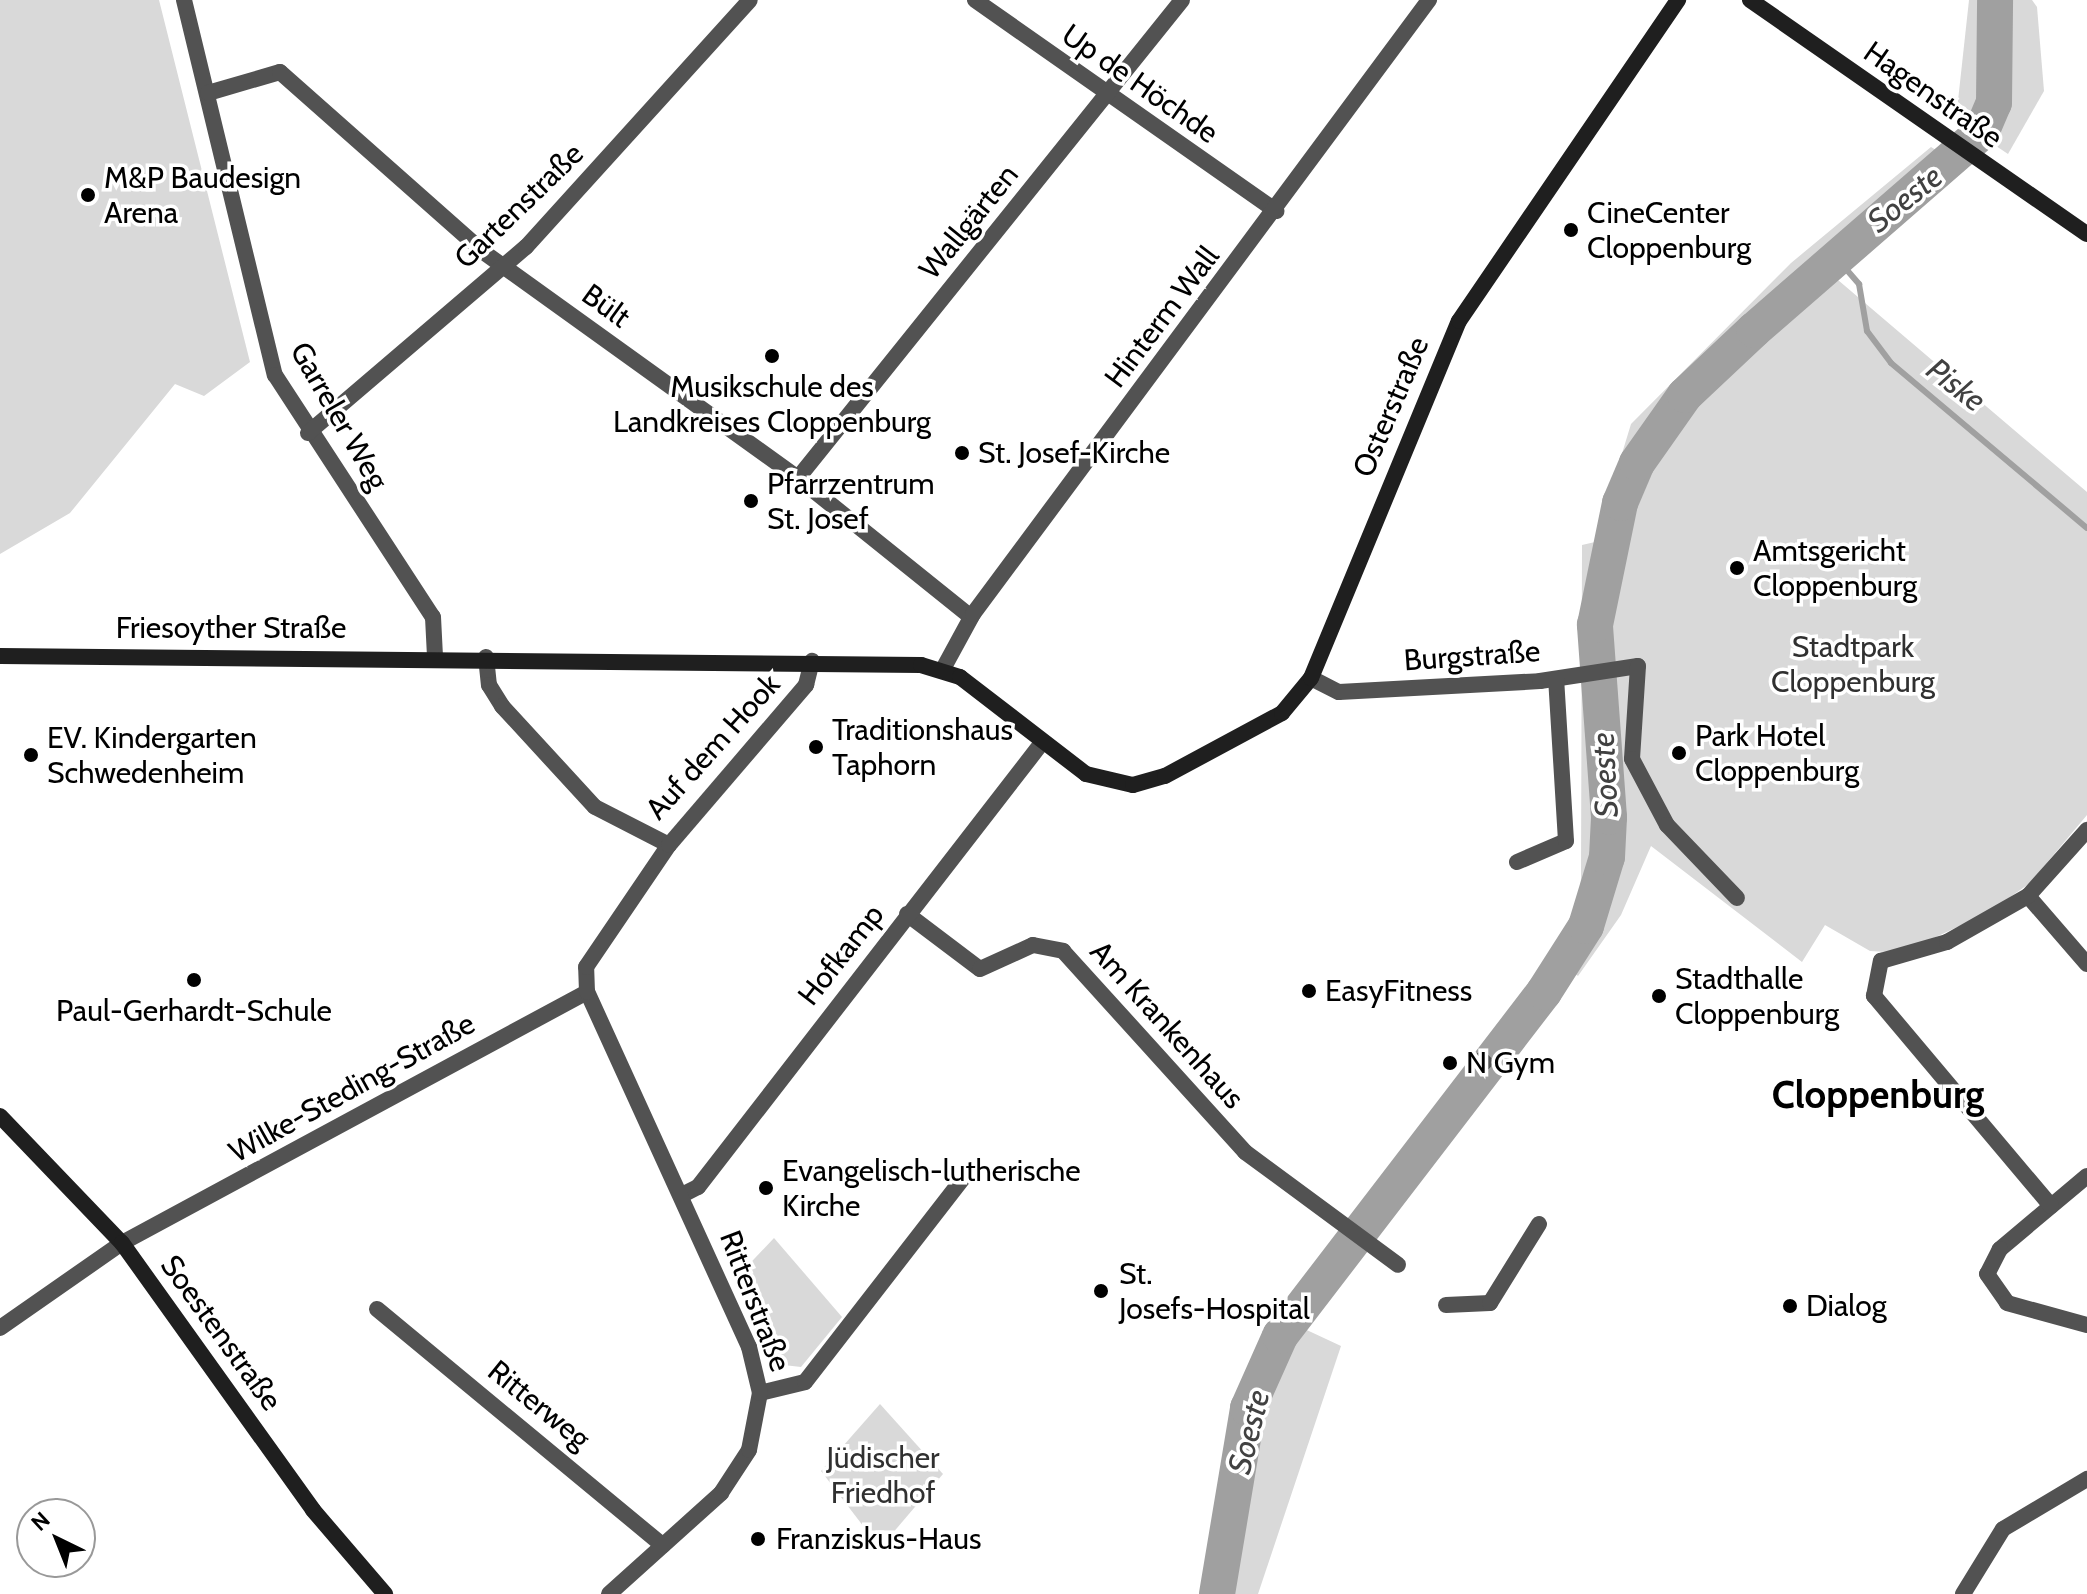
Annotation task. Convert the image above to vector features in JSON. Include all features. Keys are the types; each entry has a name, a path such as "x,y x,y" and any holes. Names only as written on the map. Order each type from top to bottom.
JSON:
{"street":[{"name":"Garreler Weg","path":"184,0 208,93 259,328 308,433 433,617 435,657"},
{"name":"Gartenstraße","path":"308,433 503,267 750,0"},
{"name":"Up de Höchde","path":"975,0 1105,97 1276,211"},
{"name":"Wallgärten","path":"798,478 1182,0"},
{"name":"Hinterm Wall","path":"943,669 971,617 1276,211 1429,0"},
{"name":"Osterstraße","path":"1041,744 1086,774 1133,785 1165,776 1266,723 1311,678 1464,311 1678,0"},
{"name":"Hagenstraße","path":"1750,0 1979,162 2087,234"},
{"name":"Bült","path":"208,93 280,72 503,267 798,478 971,617"},
{"name":"Friesoyther Straße","path":"0,656 462,658"},
{"name":"Auf dem Hook","path":"486,657 489,685 502,706 595,807 669,845 806,685 812,661"},
{"name":"Auf dem Hook","path":"462,658 812,661 943,669"},
{"name":"Burgstraße","path":"1311,678 1339,692 1563,678 1638,666 1632,759 1667,825 1737,898"},
{"path":"943,669 979,689 1041,744"},
{"path":"1517,862 1566,841 1563,678"},
{"name":"Hofkamp","path":"682,1195 698,1187 1041,744"},
{"path":"2051,1206 1930,1058 1874,996 1881,961 1947,942 2028,896 2087,830"},
{"path":"587,992 594,951 669,845"},
{"path":"2028,896 2087,964"},
{"name":"Am Krankenhaus","path":"907,914 980,969 1033,945 1063,951 1245,1152 1373,1250 1398,1265"},
{"name":"Ritterstraße","path":"587,992 749,1347 760,1393 749,1450 721,1493 609,1594"},
{"name":"Wilke-Steding-Straße","path":"0,1328 122,1243 587,992"},
{"name":"Soestenstraße","path":"0,1116 122,1243 313,1510 385,1594"},
{"path":"760,1393 805,1382 967,1173"},
{"path":"2087,1176 1989,1261 1989,1287 2007,1303 2087,1325"},
{"path":"1446,1305 1490,1303 1539,1224"},
{"name":"Ritterweg","path":"377,1309 663,1546"},
{"path":"1963,1594 2003,1529 2087,1479"}],"green space":[{"name":"M&P Baudesign Arena","path":"0,0 159,0 250,362 204,396 175,384 70,513 0,554"},
{"path":"1969,0 2032,0 2037,7 2044,91 2008,154 1956,119"},
{"name":"Stadtpark Cloppenburg","path":"1931,147 1962,166 1838,280 2087,492 2087,815 2030,883 1989,912 1902,953 1870,951 1825,925 1802,962 1651,846 1621,915 1578,976 1557,960 1577,915 1581,879 1582,545 1595,542 1631,424 1791,263"},
{"path":"774,1238 842,1317 801,1367 775,1364 737,1277"},
{"path":"1296,1325 1341,1346 1258,1594 1224,1594 1252,1427"},
{"name":"Jüdischer Friedhof","path":"880,1404 943,1474 880,1548 821,1471"}],"waterway":[{"name":"Soeste","path":"1217,1594 1248,1408 1280,1336 1544,992 1586,926 1607,857 1609,817 1595,625 1620,503 1637,463 1685,395 1754,330 1981,133 1994,103 1995,0"},
{"name":"Piske","path":"1833,254 1859,284 1867,331 1891,363 2087,528"}],"place":[{"name":"M&P Baudesign Arena","path":"88,195"},
{"name":"CineCenter Cloppenburg","path":"1571,230"},
{"name":"Musikschule des Landkreises Cloppenburg","path":"772,356"},
{"name":"St. Josef-Kirche","path":"962,453"},
{"name":"Pfarrzentrum St. Josef","path":"751,501"},
{"name":"Amtsgericht Cloppenburg","path":"1737,568"},
{"name":"Traditionshaus Taphorn","path":"816,747"},
{"name":"Park Hotel Cloppenburg","path":"1679,753"},
{"name":"EV. Kindergarten Schwedenheim","path":"31,755"},
{"name":"Paul-Gerhardt-Schule","path":"194,980"},
{"name":"EasyFitness","path":"1309,991"},
{"name":"Stadthalle Cloppenburg","path":"1659,996"},
{"name":"N Gym","path":"1450,1063"},
{"name":"Evangelisch-lutherische Kirche","path":"766,1188"},
{"name":"St. Josefs-Hospital","path":"1101,1291"},
{"name":"Dialog","path":"1790,1306"},
{"name":"Franziskus-Haus","path":"758,1539"}],"district":[{"name":"Cloppenburg","path":"1878,1095"}]}
